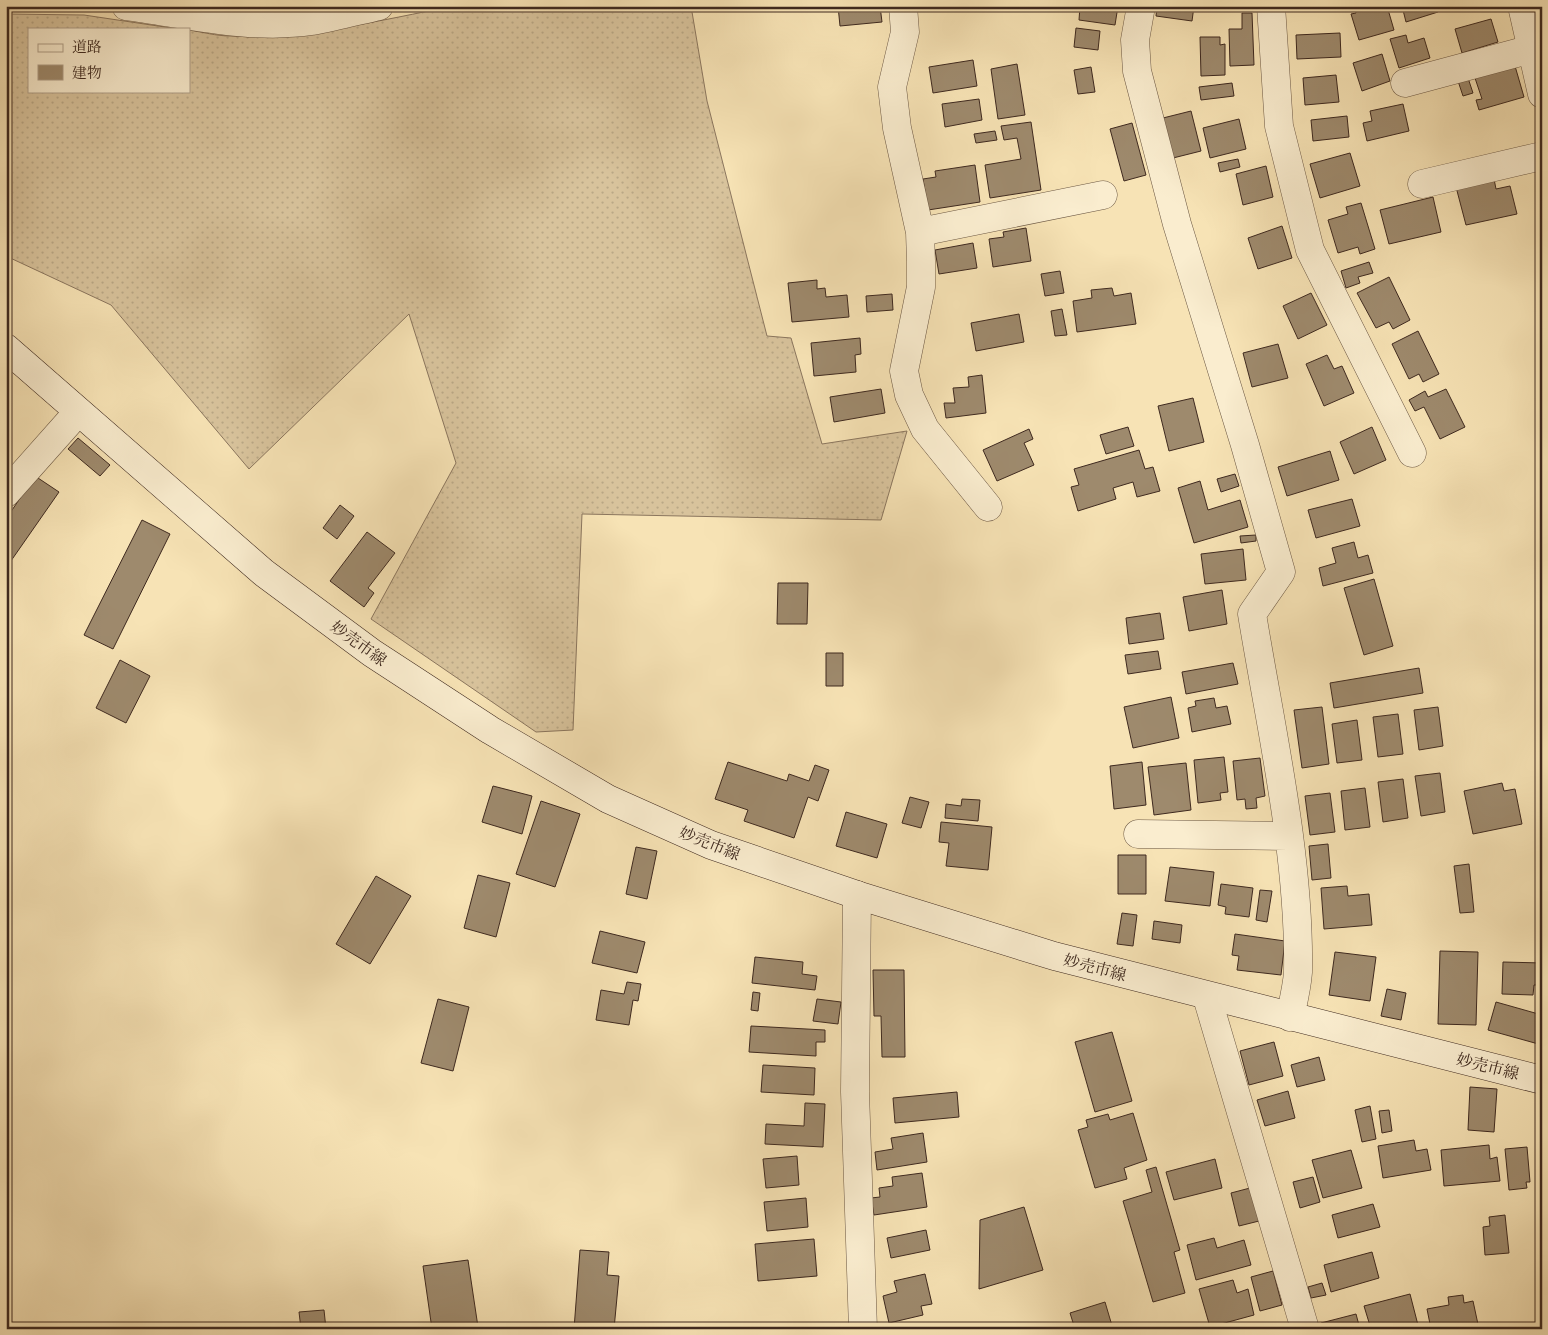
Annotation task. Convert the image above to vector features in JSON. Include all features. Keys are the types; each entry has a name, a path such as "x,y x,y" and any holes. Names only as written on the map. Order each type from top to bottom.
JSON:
{"street":[{"path":"126,6 211,19 265,23 310,21 379,6"},
{"path":"903,6 905,32 892,87 897,128 920,232 921,287 904,371 909,395 925,429 988,507"},
{"path":"1141,6 1135,40 1137,71 1177,224 1246,445 1281,572 1252,614 1288,836 1298,974 1290,1018"},
{"path":"1270,6 1279,126 1310,250 1412,453"},
{"path":"1530,14 1532,49 1542,94"},
{"path":"1405,83 1532,49"},
{"path":"1422,184 1542,156"},
{"path":"920,232 1103,195"},
{"name":"妙売市線","path":"6,348 264,573 372,653 490,730 608,799 711,845 857,895 1054,956 1207,997 1542,1080"},
{"path":"6,494 78,412"},
{"path":"1138,834 1288,836"},
{"path":"857,895 855,1092 863,1329"},
{"path":"1207,997 1305,1329"}],"shaded area":[{"path":"454,6 691,6 707,101 767,336 791,338 822,444 907,431 881,520 582,514 573,730 536,732 371,619 456,463 409,314 249,469 111,305 6,256 6,14 84,15 171,28 28,28 28,92 190,92 190,30 225,36 286,35 371,22"}],"building":[{"path":"838,6 880,6 882,22 840,26"},
{"path":"1080,6 1118,6 1115,25 1079,20"},
{"path":"1157,6 1194,6 1192,21 1156,16"},
{"path":"1387,6 1394,30 1359,40 1351,14 1356,13 1355,7"},
{"path":"1402,6 1436,6 1438,12 1406,22"},
{"path":"1242,13 1252,13 1254,65 1230,66 1229,29 1242,29"},
{"path":"1491,19 1498,42 1462,53 1455,29"},
{"path":"1076,28 1100,31 1098,50 1074,47"},
{"path":"1340,33 1341,57 1297,59 1296,35"},
{"path":"1406,35 1408,43 1424,38 1430,58 1399,68 1390,39"},
{"path":"1200,37 1220,37 1220,45 1225,44 1225,75 1201,76"},
{"path":"1382,54 1390,81 1362,91 1353,63"},
{"path":"973,60 977,86 933,93 929,67"},
{"path":"1017,64 1025,115 998,119 991,69"},
{"path":"1515,66 1524,97 1479,110 1476,100 1482,99 1475,78"},
{"path":"1091,67 1095,92 1078,94 1074,70"},
{"path":"1336,75 1339,102 1305,105 1303,78"},
{"path":"1468,78 1473,93 1463,96 1458,81"},
{"path":"1232,83 1234,96 1201,100 1199,87"},
{"path":"979,99 982,120 945,127 942,104"},
{"path":"1403,104 1409,131 1367,141 1363,123 1372,121 1370,111"},
{"path":"1191,111 1201,151 1173,158 1163,118"},
{"path":"1347,116 1349,137 1313,141 1311,120"},
{"path":"1239,119 1246,149 1210,158 1203,128"},
{"path":"1031,122 1041,190 990,198 985,165 1021,159 1017,138 1004,140 1001,126"},
{"path":"1132,123 1146,175 1124,181 1110,129"},
{"path":"995,131 997,140 976,143 974,134"},
{"path":"1350,153 1360,186 1320,198 1310,164"},
{"path":"1238,159 1240,167 1220,172 1218,163"},
{"path":"975,165 980,202 928,210 923,179 936,177 935,171"},
{"path":"1266,166 1273,197 1243,205 1236,174"},
{"path":"1494,179 1496,189 1510,186 1517,214 1466,225 1456,187"},
{"path":"1433,197 1441,232 1389,244 1380,210"},
{"path":"1361,203 1375,249 1360,254 1358,247 1338,253 1328,220 1348,214 1346,207"},
{"path":"1282,226 1292,258 1258,269 1248,238"},
{"path":"1026,228 1031,261 993,267 989,239 1004,237 1003,232"},
{"path":"973,243 977,268 939,274 935,250"},
{"path":"1369,262 1373,273 1358,277 1360,283 1346,288 1341,271"},
{"path":"1060,271 1064,293 1045,296 1041,274"},
{"path":"1389,277 1410,320 1393,329 1389,322 1376,328 1357,293"},
{"path":"817,280 817,289 825,288 826,297 847,295 849,317 792,322 788,283"},
{"path":"1112,288 1114,296 1131,293 1136,324 1077,332 1073,301 1092,298 1091,290"},
{"path":"1311,293 1327,325 1298,339 1283,306"},
{"path":"892,294 893,310 867,312 866,296"},
{"path":"1062,309 1067,335 1055,336 1051,311"},
{"path":"1019,314 1024,342 976,351 971,323"},
{"path":"1418,331 1439,374 1423,382 1419,374 1409,379 1392,344"},
{"path":"860,338 861,354 855,355 856,372 814,376 811,343"},
{"path":"1278,344 1288,378 1252,387 1243,353"},
{"path":"1327,355 1334,369 1342,366 1354,393 1324,406 1306,364"},
{"path":"982,375 986,413 946,418 944,403 955,403 953,388 969,387 968,377"},
{"path":"881,389 885,413 834,422 830,397"},
{"path":"1446,389 1465,427 1440,439 1424,407 1415,411 1409,400 1425,391 1428,397"},
{"path":"1193,398 1204,442 1169,451 1158,406"},
{"path":"1128,427 1134,446 1106,454 1100,435"},
{"path":"1372,427 1386,460 1354,474 1340,442"},
{"path":"1029,429 1033,439 1024,443 1034,465 997,481 983,450"},
{"path":"78,438 110,465 100,476 68,449"},
{"path":"1139,450 1145,469 1153,467 1160,491 1137,497 1133,482 1113,488 1116,499 1078,511 1071,487 1079,485 1074,469"},
{"path":"1330,451 1339,480 1287,496 1278,467"},
{"path":"1235,474 1239,486 1221,492 1217,479"},
{"path":"35,476 59,492 6,568 6,519"},
{"path":"1200,481 1208,510 1240,500 1248,527 1194,543 1178,488"},
{"path":"1352,499 1360,526 1316,538 1308,510"},
{"path":"340,505 354,516 337,539 323,528"},
{"path":"142,520 170,534 113,649 84,635"},
{"path":"367,532 395,553 368,588 374,593 364,607 330,581"},
{"path":"1256,535 1256,541 1241,543 1240,536"},
{"path":"1354,542 1358,558 1368,555 1373,573 1323,586 1319,568 1336,563 1332,548"},
{"path":"1243,549 1246,580 1205,584 1201,554"},
{"path":"1374,579 1393,646 1364,655 1344,588"},
{"path":"778,583 808,583 807,624 777,624"},
{"path":"1222,590 1227,624 1189,631 1183,597"},
{"path":"1160,613 1164,639 1129,644 1126,618"},
{"path":"1158,651 1161,669 1128,674 1125,655"},
{"path":"826,653 843,653 843,686 826,686"},
{"path":"120,660 150,676 126,723 96,708"},
{"path":"1233,663 1238,684 1186,694 1182,672"},
{"path":"1419,668 1423,693 1334,708 1330,683"},
{"path":"1171,697 1179,738 1133,748 1124,707"},
{"path":"1214,698 1216,708 1227,706 1231,724 1192,732 1188,708 1196,706 1195,701"},
{"path":"1322,707 1329,764 1302,768 1294,710"},
{"path":"1438,707 1443,746 1419,750 1414,710"},
{"path":"1398,714 1403,754 1378,757 1373,717"},
{"path":"1357,720 1362,760 1337,763 1332,724"},
{"path":"1224,757 1228,792 1220,793 1221,800 1198,803 1194,760"},
{"path":"1260,758 1265,796 1256,798 1257,808 1246,809 1245,799 1237,800 1233,761"},
{"path":"728,762 787,781 789,774 809,781 815,765 829,770 818,801 808,797 794,838 744,821 748,810 715,799"},
{"path":"1142,762 1146,805 1114,809 1110,766"},
{"path":"1186,763 1191,810 1154,815 1148,767"},
{"path":"1440,773 1445,812 1421,816 1415,776"},
{"path":"1403,779 1408,818 1383,822 1378,782"},
{"path":"1502,783 1504,791 1515,789 1522,824 1473,834 1464,791"},
{"path":"493,786 532,796 522,834 482,822"},
{"path":"1365,788 1370,827 1345,830 1341,791"},
{"path":"1330,793 1335,832 1310,835 1305,796"},
{"path":"910,797 929,802 921,828 902,823"},
{"path":"962,799 980,800 978,821 945,818 946,804 961,806"},
{"path":"541,801 580,814 555,887 516,874"},
{"path":"846,812 887,824 877,858 836,846"},
{"path":"941,822 992,827 988,870 946,866 949,843 939,842"},
{"path":"1328,844 1331,878 1312,880 1309,846"},
{"path":"636,847 657,851 647,899 626,894"},
{"path":"1118,855 1146,855 1146,894 1118,894"},
{"path":"1469,864 1474,912 1460,913 1454,866"},
{"path":"1170,867 1214,872 1210,906 1165,901"},
{"path":"478,875 510,883 496,937 464,928"},
{"path":"376,876 411,896 370,964 336,944"},
{"path":"1221,884 1253,888 1249,917 1225,914 1226,907 1218,905"},
{"path":"1347,886 1348,896 1369,894 1372,925 1324,929 1321,888"},
{"path":"1260,890 1272,891 1267,922 1256,920"},
{"path":"1122,913 1137,915 1133,946 1117,944"},
{"path":"1154,921 1182,925 1180,943 1152,939"},
{"path":"600,931 645,942 637,973 592,963"},
{"path":"1235,934 1285,941 1281,975 1237,970 1239,956 1232,955"},
{"path":"1440,951 1478,952 1476,1025 1438,1024"},
{"path":"1335,952 1376,957 1370,1001 1329,995"},
{"path":"755,957 803,962 802,974 817,976 815,990 752,983"},
{"path":"1503,962 1542,963 1542,985 1534,985 1533,995 1502,994"},
{"path":"873,970 904,970 905,1057 882,1057 881,1016 874,1016"},
{"path":"627,982 641,984 638,1001 633,1000 629,1025 596,1020 601,990 624,994"},
{"path":"1387,989 1406,993 1401,1020 1381,1016"},
{"path":"753,992 760,993 758,1011 751,1010"},
{"path":"438,999 469,1007 453,1071 421,1063"},
{"path":"817,999 841,1002 838,1024 813,1021"},
{"path":"1496,1002 1542,1015 1542,1045 1488,1030"},
{"path":"751,1026 825,1030 825,1042 816,1042 816,1056 749,1052"},
{"path":"1112,1032 1132,1101 1095,1112 1075,1042"},
{"path":"1274,1042 1283,1076 1249,1085 1240,1051"},
{"path":"1319,1057 1325,1080 1297,1087 1291,1065"},
{"path":"763,1065 815,1068 814,1095 761,1092"},
{"path":"1470,1087 1497,1089 1494,1132 1468,1130"},
{"path":"1288,1091 1295,1118 1265,1126 1257,1100"},
{"path":"957,1092 959,1117 895,1123 893,1098"},
{"path":"805,1103 825,1104 823,1147 765,1144 766,1124 804,1126"},
{"path":"1370,1106 1376,1139 1362,1142 1355,1110"},
{"path":"1389,1110 1392,1131 1382,1133 1379,1111"},
{"path":"1133,1113 1147,1160 1124,1168 1127,1179 1095,1188 1078,1130 1088,1127 1086,1120 1108,1114 1110,1120"},
{"path":"923,1133 927,1162 877,1170 875,1152 893,1149 891,1138"},
{"path":"1414,1140 1416,1151 1427,1149 1431,1170 1383,1178 1378,1146"},
{"path":"1489,1145 1490,1159 1497,1157 1500,1181 1444,1186 1441,1150"},
{"path":"1527,1147 1530,1182 1526,1182 1527,1188 1509,1190 1505,1149"},
{"path":"1351,1150 1362,1188 1323,1198 1312,1160"},
{"path":"797,1156 799,1185 766,1188 763,1159"},
{"path":"1215,1159 1222,1188 1174,1200 1166,1172"},
{"path":"1156,1167 1180,1250 1174,1252 1185,1293 1153,1302 1123,1201 1152,1192 1146,1170"},
{"path":"922,1173 927,1207 874,1215 871,1198 880,1197 879,1188 893,1186 892,1177"},
{"path":"1538,1174 1542,1174 1542,1210"},
{"path":"1313,1177 1320,1202 1300,1208 1293,1182"},
{"path":"1250,1188 1259,1221 1239,1226 1231,1193"},
{"path":"806,1198 808,1227 767,1231 764,1202"},
{"path":"1373,1204 1380,1227 1338,1238 1332,1215"},
{"path":"1024,1207 1043,1270 979,1289 980,1220"},
{"path":"1505,1215 1509,1253 1485,1255 1483,1227 1490,1226 1489,1217"},
{"path":"926,1230 930,1250 891,1258 887,1238"},
{"path":"1214,1238 1217,1248 1244,1240 1251,1265 1196,1280 1187,1245"},
{"path":"814,1239 817,1276 758,1281 755,1244"},
{"path":"580,1250 609,1252 607,1275 619,1276 614,1329 574,1329"},
{"path":"1372,1252 1379,1278 1331,1292 1324,1265"},
{"path":"468,1260 478,1327 432,1329 423,1266"},
{"path":"1273,1271 1282,1305 1260,1311 1251,1277"},
{"path":"925,1274 932,1304 921,1306 923,1315 889,1323 883,1296 897,1292 894,1281"},
{"path":"1233,1280 1237,1293 1248,1289 1254,1315 1210,1327 1199,1289"},
{"path":"1322,1283 1326,1295 1311,1298 1308,1287"},
{"path":"1410,1294 1419,1329 1371,1329 1364,1306"},
{"path":"1463,1295 1464,1303 1473,1301 1479,1329 1431,1329 1427,1309 1449,1305 1448,1297"},
{"path":"1105,1302 1113,1329 1075,1329 1070,1313"},
{"path":"324,1310 326,1329 301,1329 299,1312"},
{"path":"1356,1314 1360,1329 1322,1329 1321,1323"}]}
